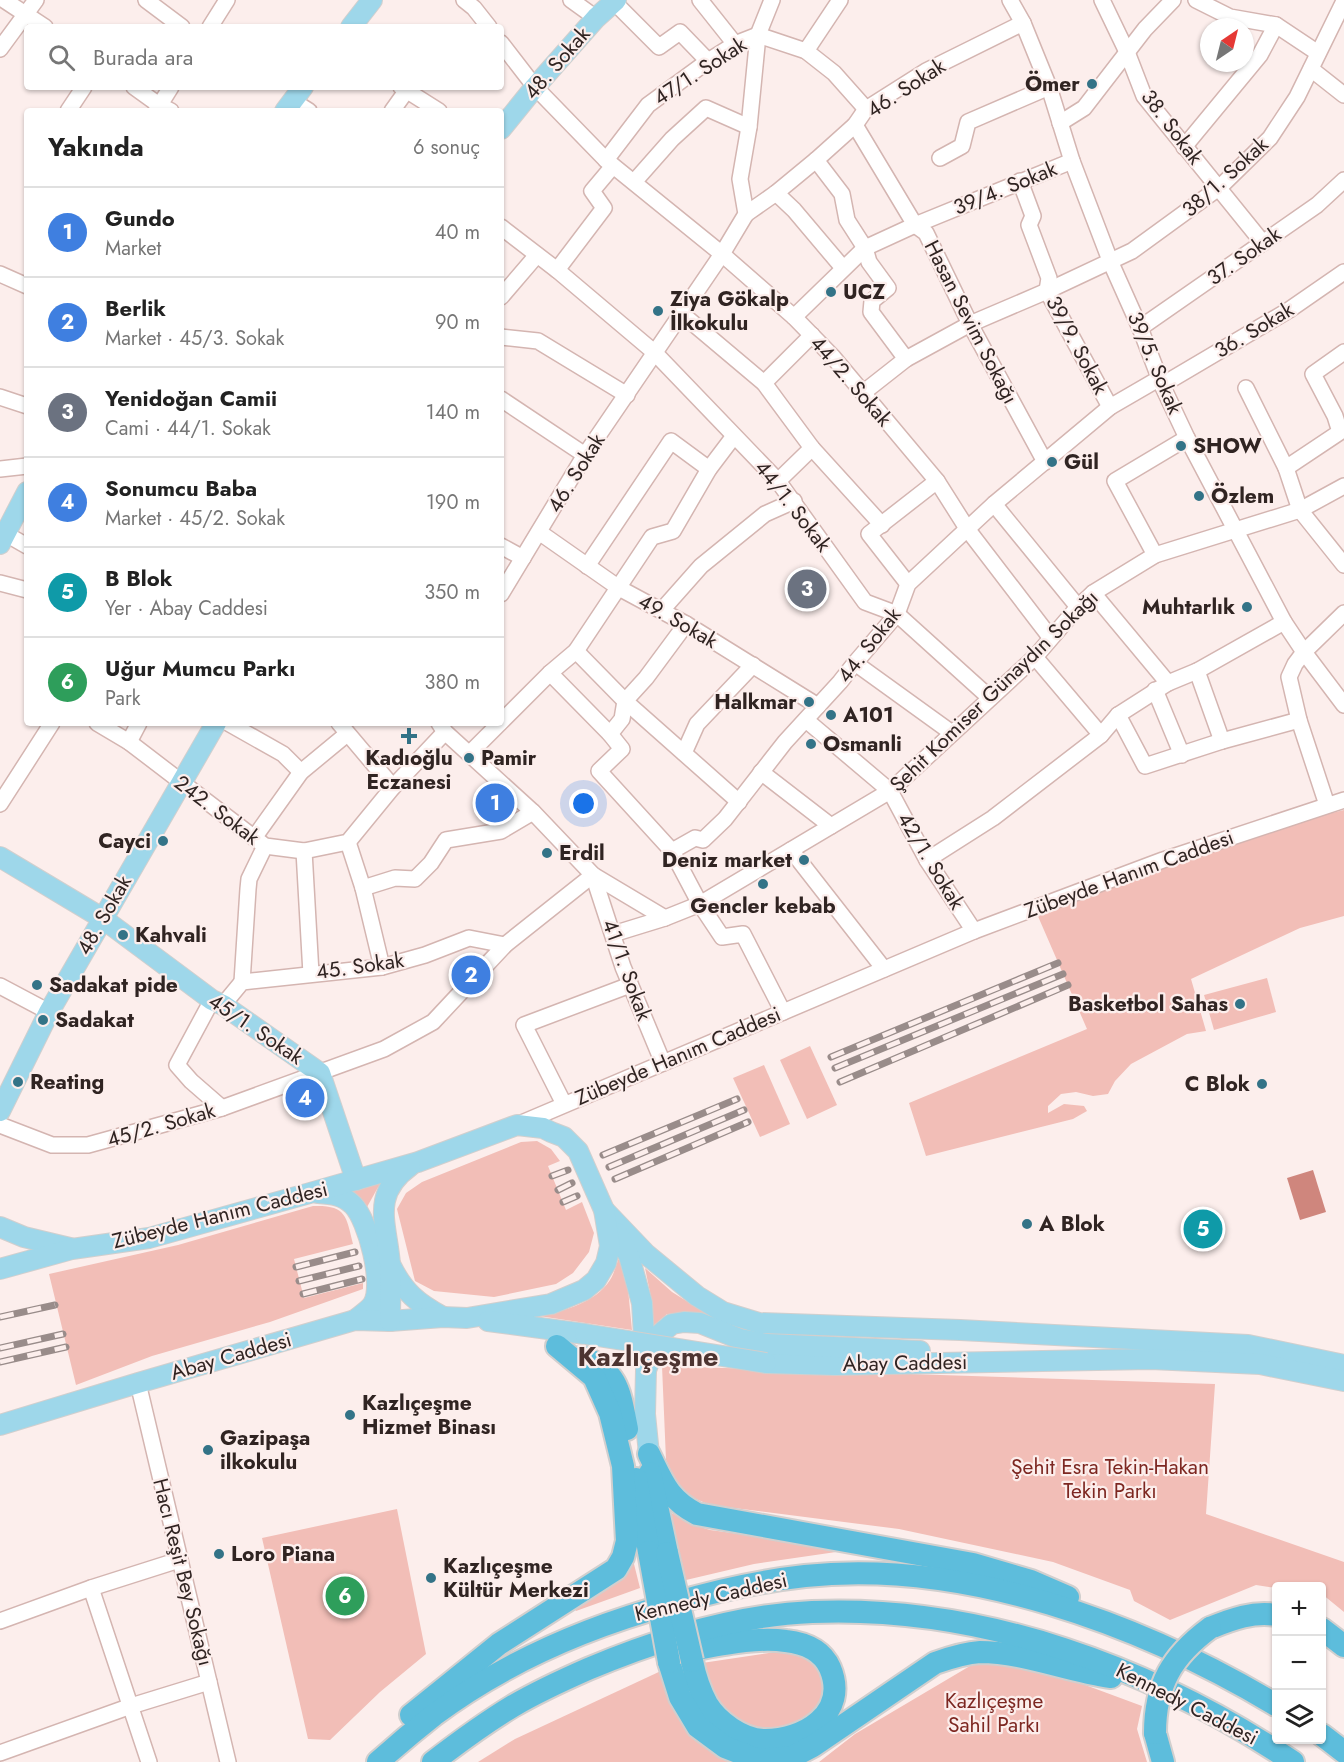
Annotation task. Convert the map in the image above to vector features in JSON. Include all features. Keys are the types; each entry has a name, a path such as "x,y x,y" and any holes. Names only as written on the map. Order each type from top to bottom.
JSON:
{"highway":[{"path":"557,1346 596,1362 610,1374 620,1391 658,1553 692,1661 698,1685 708,1705 729,1727 761,1740 777,1739 814,1726 829,1710 834,1698 834,1681 829,1665 817,1650 802,1644 765,1639 658,1655 620,1655"},
{"path":"367,1762 395,1729 465,1671 499,1644 603,1579 616,1569 623,1557 627,1541 623,1466 610,1413 594,1377 557,1346"},
{"path":"649,1454 669,1662 680,1697 698,1727 725,1747 758,1760 792,1757 813,1746 935,1664 955,1656 978,1652 1008,1654 1092,1674 1138,1677"},
{"path":"649,1454 667,1490 681,1505 697,1514 973,1564 1031,1581 1065,1595 1109,1625"},
{"name":"Kennedy Caddesi","path":"378,1762 451,1703 546,1649 590,1629 627,1616 730,1588 806,1576 891,1575 983,1586 1030,1598 1156,1642 1198,1661 1272,1703"},
{"name":"Kennedy Caddesi","path":"433,1762 513,1706 563,1680 620,1655 673,1637 735,1622 812,1612 850,1612 951,1622 1061,1648 1138,1677 1225,1720 1293,1762"},
{"path":"1163,1762 1155,1733 1157,1700 1169,1670 1189,1646 1210,1628 1248,1615 1272,1614"},
{"path":"1326,1632 1344,1646"},
{"path":"1326,1739 1344,1752"}],"main road":[{"path":"353,24 372,0"},
{"name":"48. Sokak","path":"504,125 596,18 615,1"},
{"path":"3,539 24,498"},
{"name":"48. Sokak","path":"0,1111 49,1012 214,726"},
{"name":"45/1. Sokak","path":"0,857 102,918 320,1074 356,1180"},
{"name":"Zübeyde Hanım Caddesi","path":"0,1269 72,1249 148,1238 310,1193 418,1162 518,1125"},
{"name":"Abay Caddesi","path":"467,1318 550,1304 584,1290 596,1280 606,1263 610,1246 604,1210 578,1151 564,1137 543,1128 518,1125"},
{"path":"390,1321 390,1263 384,1229 383,1204 398,1176 418,1162"},
{"path":"310,1193 332,1194 351,1203 360,1213 367,1232 375,1265 376,1295 373,1304 355,1320"},
{"path":"604,1210 629,1256 642,1303 646,1370 645,1414 649,1454"},
{"name":"Abay Caddesi","path":"604,1210 646,1254 697,1296 723,1312 759,1323 960,1330 1248,1345 1344,1365"},
{"path":"0,1227 24,1237 72,1249"},
{"path":"390,1263 407,1292 424,1307 443,1317"},
{"name":"Abay Caddesi","path":"0,1425 355,1320 390,1321 443,1317 467,1318 585,1334 766,1363 835,1365 1150,1359 1260,1364 1344,1382"},
{"path":"467,1318 557,1346"},
{"path":"646,1370 660,1334 672,1324 684,1322 700,1323 740,1339 767,1344 941,1352 1016,1360"}],"street":[{"path":"4,0 40,24"},
{"path":"0,49 36,0"},
{"path":"146,0 178,24"},
{"path":"212,24 227,0"},
{"path":"464,0 487,24"},
{"path":"571,0 596,18"},
{"path":"700,0 735,44"},
{"path":"746,214 740,179 749,127 758,35 772,0"},
{"path":"806,51 840,0"},
{"name":"39/5. Sokak","path":"1010,0 1023,23 1049,87 1072,161 1111,263 1187,438 1284,622 1344,705"},
{"name":"38. Sokak","path":"1102,0 1127,52 1144,96 1220,187 1263,243"},
{"path":"1060,123 1084,108 1145,28 1173,0"},
{"path":"1196,0 1230,17 1276,25 1318,53"},
{"path":"615,1 658,47 680,32 708,61"},
{"name":"38/1. Sokak","path":"864,392 906,359 970,324 1111,263 1132,251 1220,187 1270,138 1298,97 1344,2"},
{"name":"46. Sokak","path":"504,589 585,455 682,314 746,214 816,160 855,125 866,109 927,71 1023,23"},
{"path":"1185,147 1260,55 1276,25"},
{"name":"47/1. Sokak","path":"557,270 604,208 592,191 648,105 735,44 758,35 806,51 834,73 866,109"},
{"name":"44/2. Sokak","path":"504,47 535,87 609,163 722,254 812,335 864,392 937,481 968,530 1050,637"},
{"path":"1311,69 1344,95"},
{"path":"940,158 962,146 968,122 1049,87"},
{"path":"70,108 82,90"},
{"path":"138,90 161,108"},
{"path":"162,108 170,90"},
{"path":"394,108 403,90"},
{"path":"406,90 434,108"},
{"path":"634,182 672,139 706,108 749,127"},
{"name":"Hasan Sevim Sokağı","path":"855,125 915,225 926,233 970,324 1045,462"},
{"path":"816,160 842,194 847,220 865,248 869,262 888,288 872,301 871,312 906,359"},
{"name":"39/4. Sokak","path":"794,317 865,248 915,225 1072,161"},
{"name":"39/9. Sokak","path":"1020,181 1034,216 1029,225 1049,278 1047,291 1110,408"},
{"name":"37. Sokak","path":"1140,328 1342,186"},
{"path":"776,193 794,210 843,268"},
{"name":"44/1. Sokak","path":"504,228 654,352 778,481 865,602 897,614 990,698"},
{"path":"504,294 537,255"},
{"name":"36. Sokak","path":"1161,382 1289,310 1344,272"},
{"path":"0,274 24,285"},
{"path":"682,314 764,383 812,448 882,525"},
{"path":"764,383 812,335"},
{"path":"504,337 538,342 627,395"},
{"path":"1286,468 1340,432 1340,413 1313,374 1344,352"},
{"name":"44. Sokak","path":"672,851 694,838 704,840 725,819 761,772 897,614 908,584 994,504 1110,408 1161,382"},
{"path":"1246,388 1286,468 1300,510 1341,556"},
{"path":"0,397 24,405"},
{"path":"504,401 585,455"},
{"path":"504,720 576,651 652,537 673,531 709,469 734,436"},
{"path":"1155,555 1115,482 1187,438"},
{"path":"587,566 672,441 709,469"},
{"path":"778,481 812,448"},
{"path":"0,469 24,466"},
{"path":"908,584 869,534 937,481"},
{"name":"Şehit Komiser Günaydın Sokağı","path":"612,934 700,904 890,791 1035,657 1050,637 1093,593 1155,555 1300,510 1344,486"},
{"path":"662,610 701,566 765,514 794,501"},
{"path":"994,504 1078,607"},
{"name":"49. Sokak","path":"539,532 619,588 686,624 818,706"},
{"path":"3,539 24,545"},
{"path":"504,548 524,558"},
{"path":"0,583 24,589"},
{"path":"1093,593 1162,687 1182,755"},
{"path":"1327,805 1299,720 1289,677 1294,664 1304,652 1344,613"},
{"path":"927,860 993,819 1101,735 1118,716 1162,687 1197,671 1284,622"},
{"path":"610,734 622,719 625,701 646,678 686,624"},
{"path":"576,651 625,701 739,802"},
{"path":"1035,657 1101,735"},
{"path":"855,663 952,732"},
{"path":"684,753 697,724 753,665"},
{"path":"1197,671 1222,741"},
{"path":"550,674 622,749 599,771 672,851 700,904 722,937 743,934 783,1012"},
{"path":"1118,716 1145,766 1222,741 1299,720"},
{"name":"42/1. Sokak","path":"806,720 890,791 927,860 974,931"},
{"path":"0,804 50,726"},
{"name":"242. Sokak","path":"102,726 129,742 260,842 303,851 348,842"},
{"path":"129,742 137,726"},
{"path":"233,726 283,754 301,772"},
{"path":"469,754 498,726"},
{"path":"382,967 363,888 348,842 442,727 533,812 593,875 664,918"},
{"path":"222,1108 191,1081 177,1065 218,1002 242,982 249,879 260,842 301,772 343,728 393,787"},
{"path":"761,772 831,826"},
{"name":"Zübeyde Hanım Caddesi","path":"518,1125 974,931 1163,860 1344,800"},
{"path":"363,888 395,878 415,879 431,863 446,840 501,831 533,812"},
{"path":"791,850 884,969"},
{"path":"303,851 311,974"},
{"name":"41/1. Sokak","path":"593,875 630,986 663,1063"},
{"name":"45/2. Sokak","path":"0,1125 52,1145 88,1145 222,1108 320,1074 384,1048 433,1022 505,945 593,875"},
{"name":"45. Sokak","path":"242,982 382,967 425,955 469,938 505,945"},
{"path":"0,986 49,1012"},
{"path":"564,1104 524,1025 630,986"},
{"name":"Hacı Reşit Bey Sokağı","path":"138,1383 228,1762"},
{"path":"0,1621 91,1588 179,1560"},
{"path":"91,1588 149,1762"},
{"path":"0,1754 130,1706 209,1682"}],"green space":[{"path":"1344,810 1344,916 1300,928 1191,979 1206,1031 1187,1034 1131,1064 1115,1081 1108,1094 1093,1096 1076,1092 1061,1094 1048,1106 1048,1113 1064,1104 1084,1106 1087,1111 1073,1119 926,1156 909,1103 1087,1029 1037,914 1275,827"},
{"name":"Basketbol Sahas","path":"1267,978 1276,1012 1214,1030 1204,995"},
{"path":"810,1046 837,1105 807,1119 780,1060"},
{"path":"764,1065 790,1124 760,1137 733,1078"},
{"path":"537,1141 551,1149 560,1161 548,1166 566,1210 582,1202 594,1233 589,1252 573,1273 556,1284 494,1297 434,1291 415,1281 397,1209 406,1193 422,1182 521,1142"},
{"path":"381,1182 367,1207 352,1191"},
{"path":"313,1206 332,1207 343,1214 353,1244 294,1259 304,1298 363,1283 363,1289 270,1322 152,1356 76,1385 49,1274 178,1245"},
{"path":"619,1258 628,1289 632,1330 539,1316 578,1305 596,1295 610,1280"},
{"path":"645,1268 672,1292 725,1325 694,1313 667,1314 653,1326 653,1307"},
{"name":"Şehit Esra Tekin-Hakan Tekin Parkı","path":"662,1366 1215,1384 1206,1514 1344,1562 1344,1612 1326,1597 1326,1582 1272,1582 1272,1587 1256,1585 1170,1620 1134,1601 1130,1590 1053,1562 899,1529 710,1505 689,1496 678,1485 666,1460"},
{"path":"397,1509 426,1654 380,1692 330,1740 308,1739 262,1538"},
{"path":"670,1512 691,1524 710,1530 836,1547 836,1552 754,1564 686,1580"},
{"path":"633,1560 640,1588 576,1611 574,1608 614,1583"},
{"path":"782,1651 809,1657 823,1685 821,1701 809,1715 791,1726 768,1731 750,1728 723,1709 714,1698 702,1663"},
{"name":"Kazlıçeşme Sahil Parkı","path":"975,1663 1034,1666 1142,1706 1137,1729 1147,1762 819,1762 855,1734"},
{"path":"663,1670 737,1762 478,1762 515,1739"}],"shaded area":[{"path":"1313,1170 1326,1212 1300,1220 1287,1178"}],"railway":[{"path":"831,1057 1058,963"},
{"path":"835,1068 1063,974"},
{"path":"840,1082 1068,985"},
{"path":"603,1155 737,1099"},
{"path":"609,1167 744,1110"},
{"path":"615,1179 748,1122"},
{"path":"552,1176 568,1170"},
{"path":"558,1190 572,1183"},
{"path":"563,1202 577,1196"},
{"path":"296,1267 355,1252"},
{"path":"299,1281 359,1266"},
{"path":"303,1294 362,1279"},
{"path":"0,1317 55,1305"},
{"path":"0,1348 63,1334"},
{"path":"0,1362 66,1347"}],"place":[{"name":"Ömer","path":"1092,84"},
{"name":"UCZ","path":"831,292"},
{"name":"Ziya Gökalp İlkokulu","path":"658,311"},
{"name":"SHOW","path":"1181,446"},
{"name":"Gül","path":"1052,462"},
{"name":"Özlem","path":"1199,496"},
{"name":"Yenidoğan Camii","path":"807,589"},
{"name":"Muhtarlık","path":"1247,607"},
{"name":"Halkmar","path":"809,702"},
{"name":"A101","path":"831,715"},
{"name":"Kadıoğlu Eczanesi","path":"409,736"},
{"name":"Osmanli","path":"811,744"},
{"name":"Pamir","path":"469,758"},
{"name":"Gundo","path":"495,803"},
{"name":"Cayci","path":"163,841"},
{"name":"Erdil","path":"547,853"},
{"name":"Deniz market","path":"804,860"},
{"name":"Gencler kebab","path":"763,884"},
{"name":"Kahvali","path":"123,935"},
{"name":"Berlik","path":"471,975"},
{"name":"Sadakat pide","path":"37,985"},
{"name":"Basketbol Sahas","path":"1240,1004"},
{"name":"Sadakat","path":"43,1020"},
{"name":"Reating","path":"18,1082"},
{"name":"C Blok","path":"1262,1084"},
{"name":"Sonumcu Baba","path":"305,1098"},
{"name":"A Blok","path":"1027,1224"},
{"name":"B Blok","path":"1203,1229"},
{"name":"Kazlıçeşme Hizmet Binası","path":"350,1415"},
{"name":"Gazipaşa ilkokulu","path":"208,1450"},
{"name":"Loro Piana","path":"219,1554"},
{"name":"Kazlıçeşme Kültür Merkezi","path":"431,1578"},
{"name":"Uğur Mumcu Parkı","path":"345,1596"}],"district":[{"name":"Kazlıçeşme","path":"648,1357"}]}
